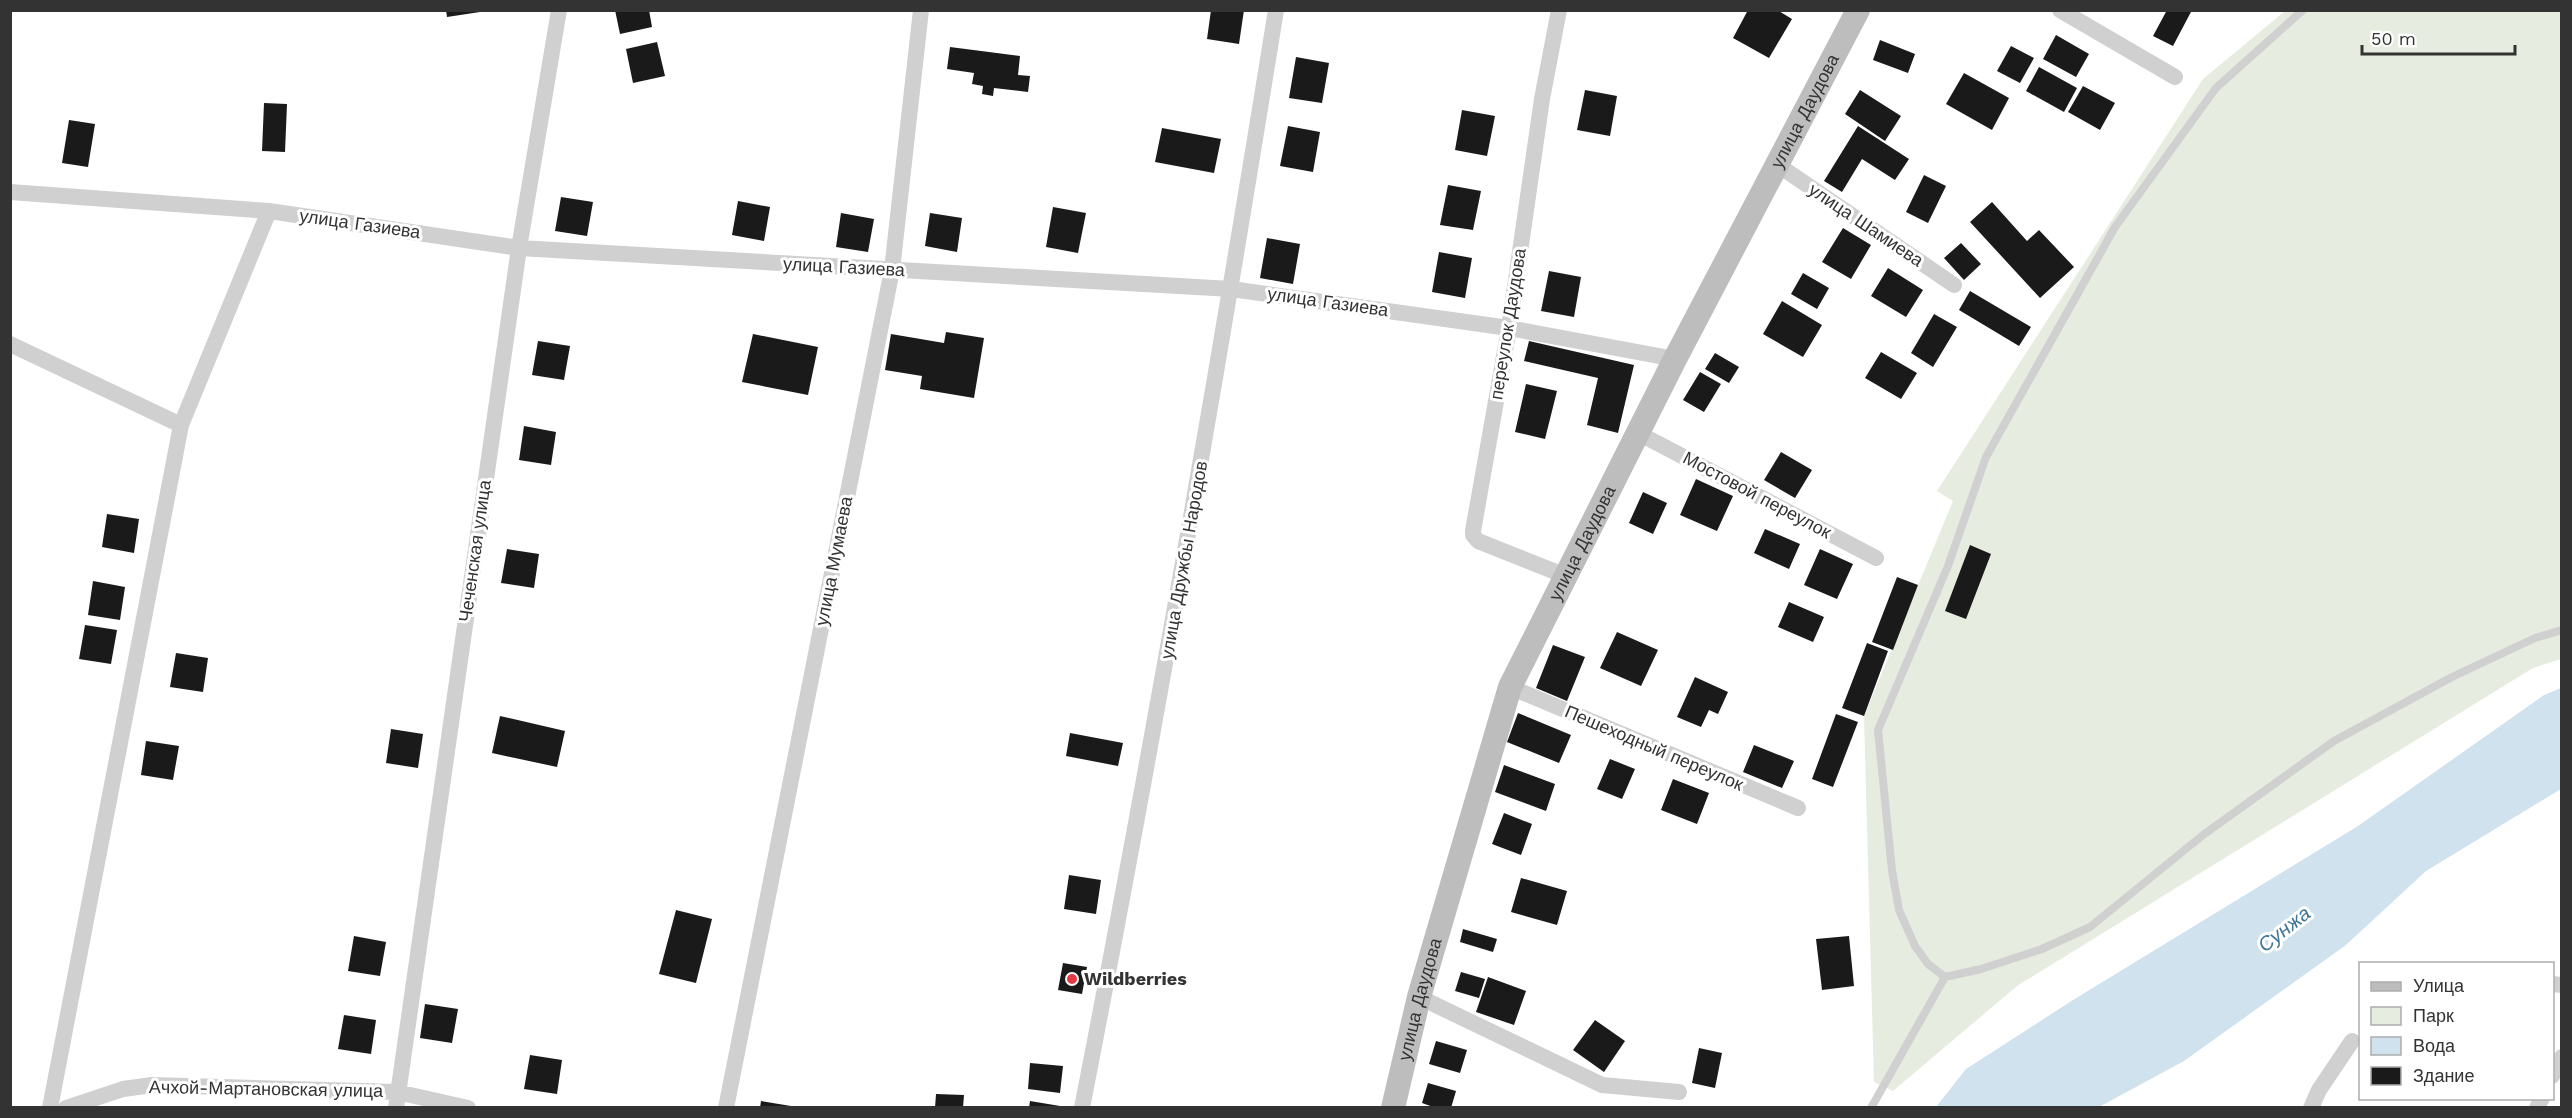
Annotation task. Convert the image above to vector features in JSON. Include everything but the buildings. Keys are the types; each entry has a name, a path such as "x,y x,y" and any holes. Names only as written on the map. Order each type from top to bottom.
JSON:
{"street":[{"name":"Чеченская улица","path":"396,1100 519,248 559,10"},
{"name":"улица Мумаева","path":"726,1107 892,270 921,10"},
{"name":"улица Дружбы Народов","path":"1082,1107 1146,779 1231,289 1276,10"},
{"name":"переулок Даудова","path":"1559,10 1542,99 1509,328 1473,535 1478,541 1566,576"},
{"name":"улица Даудова","path":"1393,1107 1419,997 1510,687 1675,359 1858,10"},
{"path":"2060,10 2175,76"},
{"name":"улица Шамиева","path":"1778,165 1954,285"},
{"name":"улица Газиева","path":"10,192 269,211 519,248 1231,289 1509,328 1675,359"},
{"path":"50,1107 181,425 269,211"},
{"path":"10,345 181,425"},
{"name":"Мостовой переулок","path":"1638,433 1876,558"},
{"name":"Пешеходный переулок","path":"1510,687 1798,808"},
{"path":"1419,997 1602,1085 1679,1092"},
{"path":"2311,1107 2319,1090 2352,1041"},
{"path":"2554,1074 2562,1057"},
{"name":"Ачхой-Мартановская улица","path":"66,1107 123,1089 152,1085 396,1100 468,1107"}],"lane":[{"path":"1945,977 1928,964 1915,946 1899,910 1892,871 1878,730 1948,566 1986,457 2115,227 2216,88 2302,10"},
{"path":"1871,1107 1945,977 1980,969 2042,949 2090,927 2203,835 2334,741 2452,677 2535,638 2562,630"}],"green space":[{"path":"2285,11 2561,11 2561,659 2533,668 2017,986 1893,1091 1874,1082 1864,716 1953,501 1937,491 2203,79"}],"water":[{"name":"Сунжа","path":"2561,688 2561,789 2426,871 2346,945 2184,1061 2099,1107 1936,1107 1966,1069 2073,1000 2358,826 2544,695"}],"place":[{"name":"Wildberries","path":"1072,979"}]}
